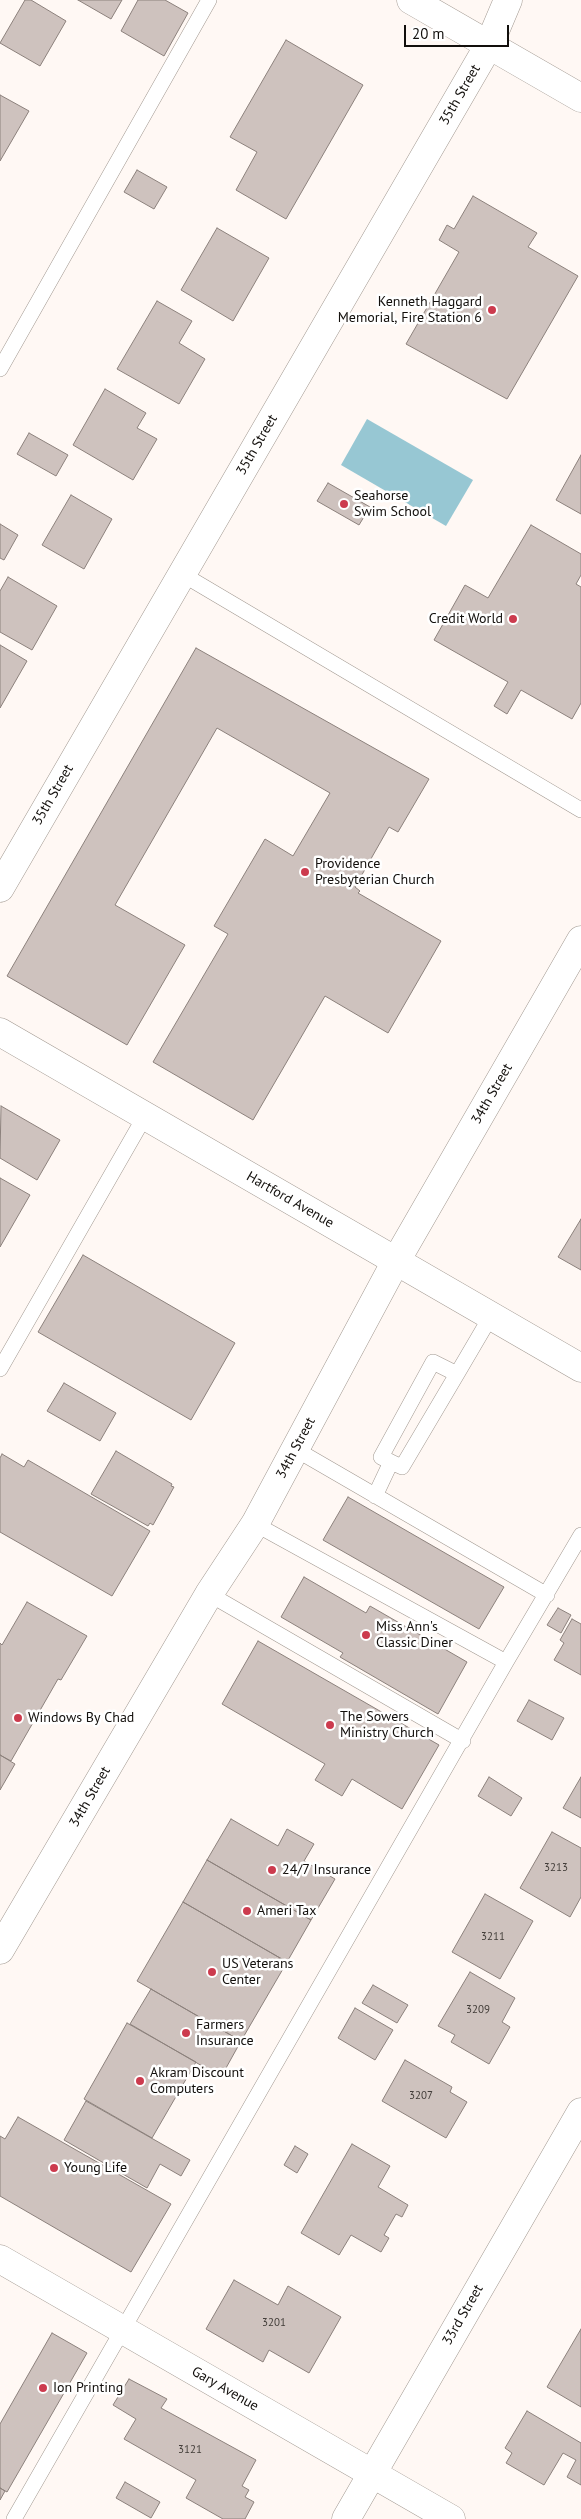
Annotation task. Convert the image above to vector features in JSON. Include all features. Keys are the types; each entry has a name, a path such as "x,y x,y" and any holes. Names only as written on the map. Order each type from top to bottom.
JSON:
{"street":[{"path":"411,0 580,94"},
{"name":"35th Street","path":"0,888 489,45 508,0"},
{"name":"34th Street","path":"0,1950 209,1594 255,1524 396,1261 581,940"},
{"name":"Hartford Avenue","path":"0,1032 581,1368"},
{"name":"33rd Street","path":"346,2519 581,2112"},
{"name":"Gary Avenue","path":"0,2259 451,2519"}],"lane":[{"path":"0,369 210,0"},
{"path":"182,574 581,810"},
{"path":"0,1369 145,1116"},
{"path":"457,1374 433,1362 380,1457 402,1467 457,1374 491,1316"},
{"path":"295,1449 547,1595"},
{"path":"375,1496 391,1462"},
{"path":"255,1524 506,1662"},
{"path":"14,2519 463,1740 506,1662 581,1536"},
{"path":"209,1594 463,1740"}],"water":[{"path":"367,419 473,480 446,526 341,465"}],"building":[{"path":"25,0 31,0 66,21 40,66 0,43"},
{"path":"78,0 122,0 111,19"},
{"path":"138,0 165,0 188,13 164,56 121,31"},
{"path":"286,40 363,85 286,219 236,190 257,152 230,137"},
{"path":"0,95 29,111 0,161"},
{"path":"137,170 167,187 154,209 124,192"},
{"name":"Kenneth Haggard Memorial, Fire Station 6","path":"473,196 537,233 528,247 578,276 507,399 406,344 459,252 439,240 447,225 454,229"},
{"path":"217,228 269,258 233,321 181,290"},
{"path":"157,301 192,321 179,343 205,359 179,404 117,369"},
{"path":"105,389 146,413 137,428 157,439 133,480 73,445"},
{"path":"29,433 68,455 56,476 17,454"},
{"path":"581,455 581,514 556,500"},
{"name":"Seahorse Swim School","path":"328,483 370,507 359,525 317,501"},
{"path":"71,495 112,519 84,569 42,545"},
{"path":"0,524 18,535 4,560 0,558"},
{"name":"Credit World","path":"531,525 581,554 581,575 576,584 581,587 581,703 572,719 521,690 507,714 494,706 508,682 434,640 465,585 488,598"},
{"path":"8,577 57,606 32,650 0,632 0,591"},
{"path":"0,645 27,661 0,708"},
{"name":"Providence Presbyterian Church","path":"196,648 429,779 398,832 389,827 355,887 360,891 358,893 441,941 388,1033 325,996 253,1120 153,1062 228,934 214,926 265,839 293,856 330,793 217,728 115,905 185,945 127,1045 7,976"},
{"path":"1,1106 60,1140 37,1180 0,1158"},
{"path":"0,1178 30,1195 0,1247"},
{"path":"581,1219 581,1270 558,1257"},
{"path":"83,1255 235,1343 191,1420 38,1332"},
{"path":"64,1383 116,1413 100,1441 47,1411"},
{"path":"116,1451 174,1487 153,1525 150,1523 148,1526 91,1494"},
{"path":"2,1454 24,1467 28,1460 150,1531 112,1596 0,1532 0,1458"},
{"path":"348,1497 504,1587 479,1629 323,1540"},
{"name":"Miss Ann's Classic Diner","path":"304,1577 366,1613 370,1606 467,1662 438,1714 340,1657 343,1653 281,1617"},
{"name":"Windows By Chad","path":"27,1602 87,1636 61,1680 58,1679 11,1761 0,1755 0,1643 2,1645"},
{"path":"558,1608 571,1615 561,1633 547,1625"},
{"path":"572,1619 581,1624 581,1675 554,1660 564,1643 560,1640"},
{"name":"The Sowers Ministry Church","path":"258,1641 439,1745 402,1809 352,1779 342,1796 315,1780 325,1764 222,1704"},
{"path":"529,1700 564,1718 552,1740 517,1721"},
{"path":"0,1755 15,1764 0,1790"},
{"path":"489,1777 522,1798 511,1816 478,1796"},
{"path":"581,1777 581,1818 563,1808"},
{"name":"24/7 Insurance","path":"231,1819 278,1846 287,1829 314,1844 304,1861 335,1879 311,1920 207,1860"},
{"path":"552,1832 581,1848 581,1897 570,1917 520,1888"},
{"name":"Ameri Tax","path":"207,1860 311,1920 287,1962 183,1902"},
{"path":"485,1894 533,1921 500,1979 452,1952"},
{"name":"US Veterans Center","path":"183,1902 287,1962 241,2041 137,1981"},
{"path":"470,1972 515,1998 502,2022 510,2027 489,2064 451,2042 455,2035 438,2026"},
{"path":"373,1985 408,2005 397,2023 362,2003"},
{"name":"Farmers Insurance","path":"151,1989 241,2041 221,2077 130,2024"},
{"path":"355,2008 393,2030 375,2060 338,2038"},
{"name":"Akram Discount Computers","path":"127,2023 196,2062 152,2138 84,2099"},
{"path":"405,2060 452,2087 450,2092 467,2102 446,2138 382,2101"},
{"path":"86,2101 190,2160 181,2176 160,2164 147,2188 64,2140"},
{"name":"Young Life","path":"18,2117 171,2204 131,2272 0,2196 0,2136 5,2139"},
{"path":"352,2144 390,2166 378,2187 408,2205 402,2217 396,2214 384,2235 389,2238 381,2252 351,2235 339,2255 301,2233"},
{"path":"295,2146 308,2154 297,2173 284,2165"},
{"path":"234,2280 278,2305 288,2286 341,2317 309,2373 269,2350 263,2362 206,2329"},
{"path":"581,2329 581,2407 547,2387"},
{"name":"Ion Printing","path":"52,2333 87,2353 7,2492 0,2488 0,2424"},
{"path":"129,2379 167,2399 161,2408 256,2460 242,2486 249,2490 245,2497 254,2502 245,2519 223,2519 186,2498 196,2480 124,2439 136,2419 113,2405"},
{"path":"527,2411 581,2443 581,2485 567,2477 576,2460 563,2453 544,2485 506,2463 512,2453 505,2448"},
{"path":"125,2482 160,2502 151,2518 116,2498"},
{"path":"0,2488 5,2491 0,2500"}],"place":[{"name":"Kenneth Haggard Memorial, Fire Station 6","path":"492,310"},
{"name":"Seahorse Swim School","path":"344,504"},
{"name":"Credit World","path":"513,619"},
{"name":"Providence Presbyterian Church","path":"305,872"},
{"name":"Miss Ann's Classic Diner","path":"366,1635"},
{"name":"Windows By Chad","path":"18,1718"},
{"name":"The Sowers Ministry Church","path":"330,1725"},
{"name":"24/7 Insurance","path":"272,1870"},
{"name":"Ameri Tax","path":"247,1911"},
{"name":"US Veterans Center","path":"212,1972"},
{"name":"Farmers Insurance","path":"186,2033"},
{"name":"Akram Discount Computers","path":"140,2081"},
{"name":"Young Life","path":"54,2168"},
{"name":"Ion Printing","path":"43,2388"}]}
